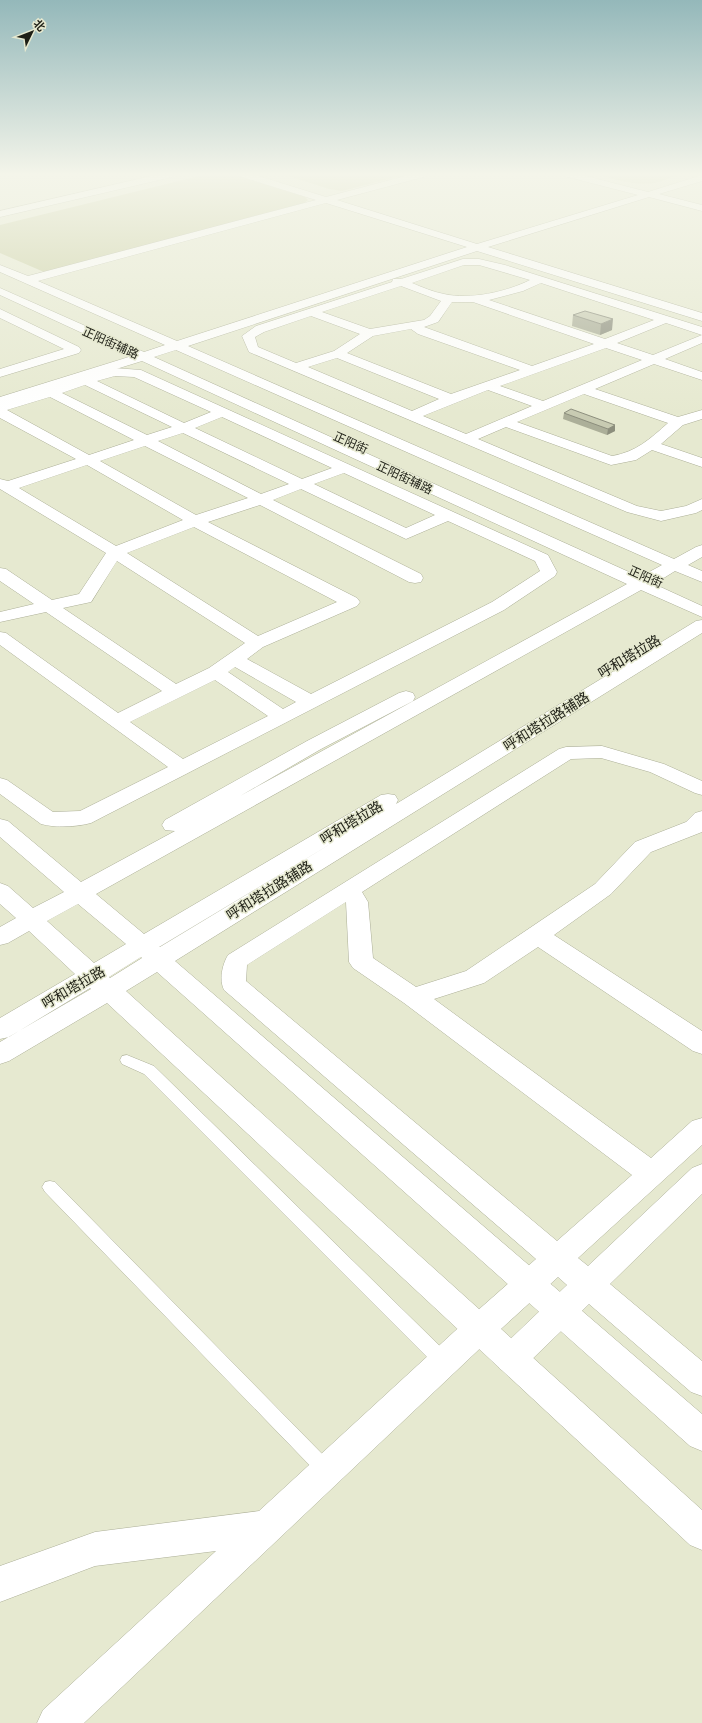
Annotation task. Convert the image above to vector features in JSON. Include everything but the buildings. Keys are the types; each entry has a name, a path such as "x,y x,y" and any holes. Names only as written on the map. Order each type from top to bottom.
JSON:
{"street":[{"path":"0,262 32,279 124,254"},
{"path":"267,304 426,254"},
{"path":"0,401 173,339 387,277 448,254"},
{"path":"512,254 702,319"},
{"path":"533,254 694,304"},
{"path":"702,331 501,267 479,262 463,262 260,329 248,336 253,349 632,509 661,516 691,510 702,504"},
{"path":"452,266 472,273"},
{"path":"0,268 32,279 173,339 678,561 702,576"},
{"path":"387,277 442,298 482,298 521,288 541,279"},
{"path":"500,282 521,288"},
{"path":"0,283 139,351"},
{"name":"正阳街辅路","path":"0,291 139,351 638,578 702,612"},
{"path":"296,367 338,354 369,333 427,323 434,319 449,298"},
{"path":"471,298 702,376"},
{"path":"310,312 369,333"},
{"path":"0,313 75,350 0,373"},
{"path":"412,416 451,399 604,344 666,319"},
{"path":"687,326 702,319"},
{"path":"413,325 422,331 532,370"},
{"path":"110,354 139,351 173,339"},
{"path":"466,439 702,339"},
{"path":"338,354 451,399"},
{"path":"0,408 114,372 136,372 542,558 549,572 498,606 84,818 48,819 0,784"},
{"path":"86,381 406,534 448,515"},
{"path":"489,386 543,406"},
{"path":"582,390 678,422"},
{"path":"51,392 416,578"},
{"path":"0,412 195,521 351,602 257,643 216,672 117,721"},
{"path":"3,485 88,460 183,428 223,412"},
{"path":"504,422 611,461 631,457 651,445 678,422 702,414"},
{"path":"651,445 702,463"},
{"path":"0,618 85,598 115,552 195,521 344,468"},
{"path":"3,485 115,552 257,643"},
{"path":"678,561 702,535"},
{"path":"0,938 18,916 74,889 638,578 702,550"},
{"path":"0,572 175,692"},
{"name":"正阳街","path":"638,578 702,600"},
{"name":"呼和塔拉路","path":"150,953 702,612"},
{"name":"呼和塔拉路辅路","path":"0,1054 101,983 150,953 702,625"},
{"path":"0,637 182,768"},
{"path":"234,659 311,702"},
{"path":"216,672 282,717"},
{"path":"702,789 658,768 602,752 566,753 236,961 233,984 556,1259 589,1284 702,1381"},
{"path":"413,997 474,977 603,889 643,847 694,827 702,818"},
{"path":"0,826 150,953 702,1435"},
{"path":"350,889 357,902 361,962 413,997 651,1174"},
{"path":"0,890 18,916 101,983 702,1533"},
{"path":"537,935 702,1044"},
{"name":"呼和塔拉路","path":"0,1030 101,983"},
{"path":"56,1723 479,1329 702,1129"},
{"path":"511,1358 702,1176"},
{"path":"0,1584 95,1549 266,1527"}],"lane":[{"path":"128,1060 149,1070 444,1362"},
{"path":"50,1187 327,1470"}],"green space":[{"path":"3,254 110,254 44,272"}]}
